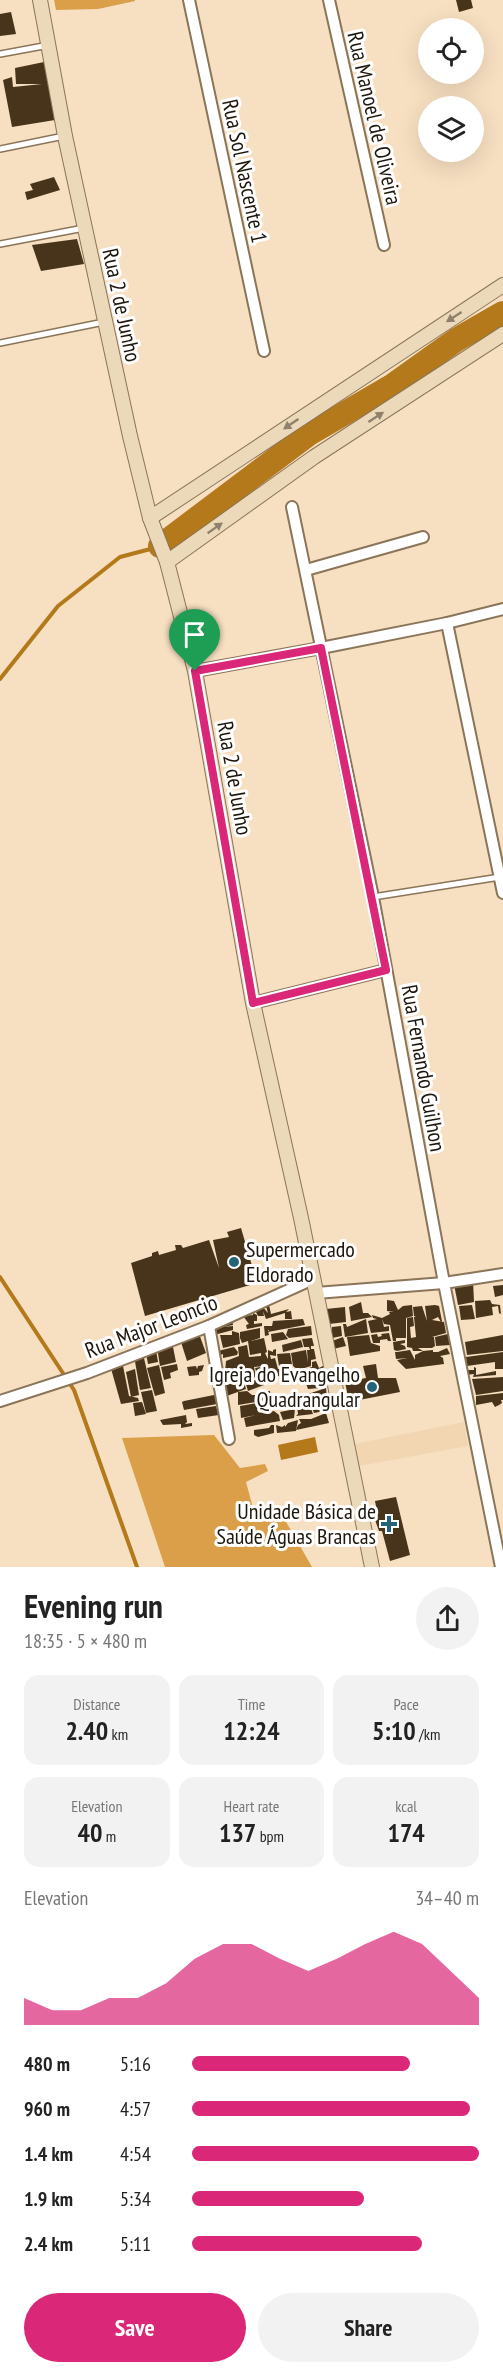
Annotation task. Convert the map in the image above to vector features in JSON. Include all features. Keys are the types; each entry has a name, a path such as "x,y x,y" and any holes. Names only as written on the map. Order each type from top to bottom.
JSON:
{"street":[{"name":"Rua 2 de Junho","path":"40,0 65,136 104,322 150,518 167,562 195,671 253,1003 315,1286 372,1567"},
{"name":"Rua Sol Nascente 1","path":"189,0 264,351"},
{"name":"Rua Manoel de Oliveira","path":"329,0 384,245"},
{"path":"150,518 503,285"},
{"path":"167,562 315,457 503,334"},
{"name":"Rua Fernando Guilhon","path":"292,507 373,897 444,1283 500,1547 501,1567"},
{"path":"306,570 423,537"},
{"path":"195,671 447,623 503,609"},
{"path":"447,623 503,893"},
{"path":"253,1003 386,970"},
{"name":"Rua Major Leoncio","path":"0,1401 87,1373 315,1286 444,1283 503,1274"},
{"path":"209,1326 230,1439"}],"lane":[{"path":"0,54 49,45"},
{"path":"0,149 65,136"},
{"path":"0,244 84,228"},
{"path":"0,343 104,322"},
{"path":"373,897 500,877"}],"shaded area":[{"path":"54,0 135,1 98,9 56,10"},
{"path":"464,1422 468,1446 359,1466 354,1444"},
{"path":"214,1435 240,1468 265,1464 268,1471 246,1482 256,1519 285,1520 312,1567 165,1567 122,1438"},
{"path":"315,1437 318,1452 281,1460 278,1445"}],"building":[{"path":"456,0 471,0 473,8 459,12"},
{"path":"11,12 16,34 0,36 0,14"},
{"path":"44,62 55,120 12,127 3,80 12,77 13,87 42,84 16,84 15,68"},
{"path":"54,177 60,190 27,200 25,192 33,190 30,184"},
{"path":"77,239 84,264 41,271 32,245"},
{"path":"241,1228 257,1283 145,1316 131,1263 152,1256 152,1253 158,1251 159,1255 176,1250 175,1245 181,1245 183,1248 209,1240 219,1268 213,1240 229,1237 227,1232"},
{"path":"473,1281 474,1302 458,1305 454,1284"},
{"path":"503,1285 503,1295 495,1297 493,1286"},
{"path":"387,1300 394,1301 398,1310 403,1306 412,1305 413,1316 406,1318 406,1338 396,1338 396,1341 393,1341 390,1325 384,1324 382,1319 384,1327 389,1326 389,1331 371,1333 368,1321 377,1319 372,1315 382,1318 390,1314 389,1312 394,1312 387,1311"},
{"path":"490,1300 492,1304 500,1305 501,1314 498,1306 492,1307 493,1315 476,1318 475,1301"},
{"path":"361,1302 363,1313 368,1313 372,1317 351,1321 349,1307"},
{"path":"269,1305 271,1314 289,1309 286,1312 291,1311 292,1319 285,1319 285,1313 266,1319 263,1311 264,1316 258,1316 255,1310 263,1307 268,1313 266,1306"},
{"path":"472,1305 475,1319 461,1320 459,1306"},
{"path":"422,1306 427,1321 425,1306 439,1306 442,1321 441,1322 444,1322 446,1333 432,1337 434,1337 435,1346 432,1348 418,1348 423,1351 413,1351 412,1348 407,1347 407,1318 413,1317 414,1326 410,1327 411,1338 416,1337 414,1317 416,1316 414,1316 413,1307"},
{"path":"345,1307 346,1322 329,1324 326,1309"},
{"path":"253,1313 257,1315 257,1321 254,1321 254,1324 262,1323 262,1326 247,1329 246,1325 249,1324 243,1316 253,1315"},
{"path":"232,1319 233,1325 223,1327 233,1326 233,1330 214,1335 213,1328"},
{"path":"303,1319 305,1325 268,1332 269,1335 265,1336 264,1326 272,1326 273,1321"},
{"path":"366,1319 368,1333 345,1337 343,1324 347,1327"},
{"path":"311,1326 312,1335 289,1338 286,1335 288,1329"},
{"path":"341,1326 342,1336 332,1338 332,1327"},
{"path":"260,1328 260,1338 251,1341 264,1338 267,1352 265,1353 268,1359 268,1350 273,1352 276,1349 276,1356 270,1355 271,1359 275,1358 278,1369 289,1368 290,1371 294,1371 306,1369 312,1367 312,1362 316,1361 319,1368 323,1366 323,1374 318,1373 318,1375 302,1378 302,1383 299,1378 280,1382 279,1376 269,1378 267,1376 272,1375 273,1377 276,1371 266,1373 264,1366 254,1367 256,1377 230,1381 229,1370 230,1382 222,1383 221,1373 225,1372 226,1361 239,1356 238,1347 247,1345 249,1357 261,1356 261,1353 250,1355 248,1341 242,1343 240,1338 240,1332"},
{"path":"198,1331 206,1353 187,1361 180,1339"},
{"path":"232,1331 239,1333 240,1344 223,1348 220,1335 232,1335"},
{"path":"283,1332 288,1339 272,1342 271,1334"},
{"path":"389,1333 391,1341 387,1339 380,1340 380,1343 373,1343 371,1335 377,1334 378,1337"},
{"path":"448,1334 450,1345 436,1346 435,1337"},
{"path":"369,1335 371,1343 380,1346 380,1351 350,1356 347,1337"},
{"path":"503,1335 503,1351 467,1355 465,1342"},
{"path":"343,1337 346,1346 333,1349 332,1341"},
{"path":"312,1338 314,1346 311,1346 311,1349 314,1349 316,1359 311,1360 311,1366 298,1370 293,1366 291,1353 306,1350 308,1363 307,1350 310,1350 309,1347 304,1347 302,1339"},
{"path":"301,1340 303,1347 283,1352 282,1345"},
{"path":"405,1340 405,1343 400,1344 406,1349 394,1350 393,1342"},
{"path":"172,1342 176,1362 160,1366 157,1347"},
{"path":"234,1347 238,1352 237,1355 223,1358 223,1354 218,1356 218,1351"},
{"path":"447,1348 450,1354 440,1356 444,1364 406,1369 397,1360 408,1358 396,1359 395,1352 410,1350 415,1360 415,1355 423,1351 438,1352"},
{"path":"156,1350 158,1362 148,1364 146,1353"},
{"path":"503,1352 503,1369 495,1369 495,1362 467,1366 466,1357"},
{"path":"290,1353 292,1364 279,1366 277,1354"},
{"path":"143,1354 151,1388 140,1390 134,1356"},
{"path":"122,1361 129,1396 138,1398 139,1401 121,1404 110,1365"},
{"path":"177,1364 178,1370 170,1373 171,1378 164,1380 161,1367"},
{"name":"Igreja do Evangelho Quadrangular","path":"376,1364 378,1378 396,1378 400,1392 349,1402 345,1382 366,1378 363,1366"},
{"path":"159,1365 165,1393 155,1396 147,1368"},
{"path":"204,1365 199,1375 189,1376 187,1367 196,1366 197,1369 198,1366"},
{"path":"260,1367 263,1373 266,1373 264,1377 261,1377 261,1373 259,1376 264,1385 248,1391 245,1381 259,1380 255,1368"},
{"path":"474,1367 476,1375 496,1371 496,1375 473,1377 474,1374 466,1375 466,1370 474,1370"},
{"path":"135,1369 139,1395 131,1397 126,1372"},
{"path":"318,1376 320,1388 308,1389 304,1378"},
{"path":"503,1377 503,1391 476,1395 472,1379"},
{"path":"244,1382 246,1389 224,1397 223,1385"},
{"path":"326,1388 327,1398 301,1404 299,1397"},
{"path":"152,1390 157,1411 146,1413 141,1392"},
{"path":"247,1391 255,1395 256,1402 238,1405 238,1392"},
{"path":"267,1391 270,1391 271,1400 257,1401 256,1393 265,1395"},
{"path":"503,1393 502,1403 495,1407 492,1402 476,1405 476,1396"},
{"path":"214,1395 217,1404 184,1410 182,1402 184,1401"},
{"path":"285,1396 290,1400 291,1407 279,1408 277,1397"},
{"path":"327,1400 329,1410 314,1413 310,1403"},
{"path":"142,1402 146,1414 135,1416 133,1403"},
{"path":"257,1403 258,1408 258,1403 270,1403 270,1412 274,1411 279,1415 280,1421 246,1427 244,1418 256,1415 241,1418 240,1406"},
{"path":"309,1403 313,1414 296,1416 297,1406"},
{"path":"216,1406 219,1415 198,1418 196,1409"},
{"path":"295,1409 294,1418 283,1420 280,1412"},
{"path":"326,1413 329,1423 296,1430 301,1423 299,1419 311,1419"},
{"path":"186,1415 185,1424 192,1423 192,1426 181,1428 181,1424 163,1425 160,1420"},
{"path":"298,1420 296,1431 277,1433 276,1425 282,1427 285,1425 285,1427 288,1423"},
{"path":"274,1425 274,1433 258,1437 254,1435 254,1430 269,1428"},
{"name":"Unidade Básica de Saúde Águas Brancas","path":"396,1497 410,1555 390,1561 382,1531 379,1531 374,1517 378,1517 375,1501"}],"waterway":[{"path":"160,546 309,434 393,385 456,340 503,313"},
{"path":"0,679 58,606 120,557 158,547"},
{"path":"0,1277 74,1390 137,1567"}],"place":[{"name":"Supermercado Eldorado","path":"234,1262"},
{"name":"Igreja do Evangelho Quadrangular","path":"372,1387"},
{"name":"Unidade Básica de Saúde Águas Brancas","path":"389,1524"}],"route":[{"path":"321,648 386,970 253,1003 195,671 321,648"}]}
